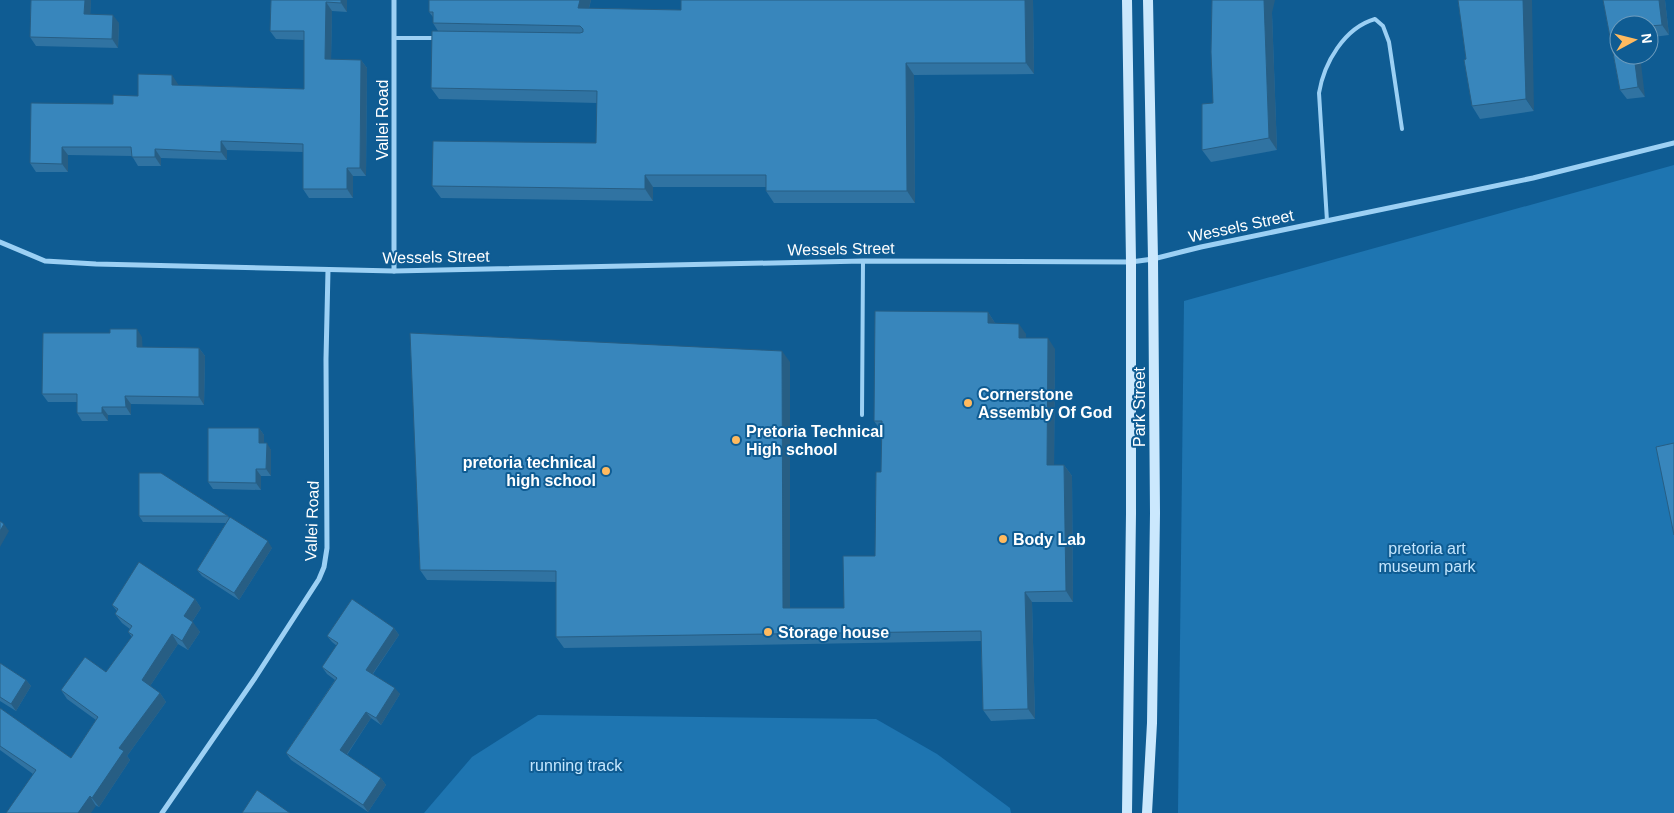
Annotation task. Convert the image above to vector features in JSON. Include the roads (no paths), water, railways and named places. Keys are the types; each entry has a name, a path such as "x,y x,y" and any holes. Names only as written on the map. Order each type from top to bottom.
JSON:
{"street":[{"name":"Vallei Road","path":"394,0 394,271"},
{"name":"Park Street","path":"1127,0 1131,262 1131,514 1127,813"},
{"name":"Park Street","path":"1147,813 1152,724 1155,513 1148,0"},
{"name":"Wessels Street","path":"0,242 45,261 328,270 394,271 863,261 1131,262 1153,259 1533,178 1674,143"},
{"name":"Vallei Road","path":"162,813 255,678 319,579 324,567 327,548 326,360 328,270"}],"lane":[{"path":"1327,221 1319,93 1321,79 1339,45 1365,22 1375,19 1383,26 1389,42 1402,129"},
{"path":"394,38 443,38"},
{"path":"862,415 863,261"}],"place":[{"name":"Cornerstone Assembly Of God","path":"968,403"},
{"name":"Pretoria Technical High school","path":"736,440"},
{"name":"pretoria technical high school","path":"606,471"},
{"name":"Body Lab","path":"1003,539"},
{"name":"Storage house","path":"768,632"}],"park label":[{"name":"pretoria art museum park","path":"1427,557"},
{"name":"running track","path":"576,765"}]}
